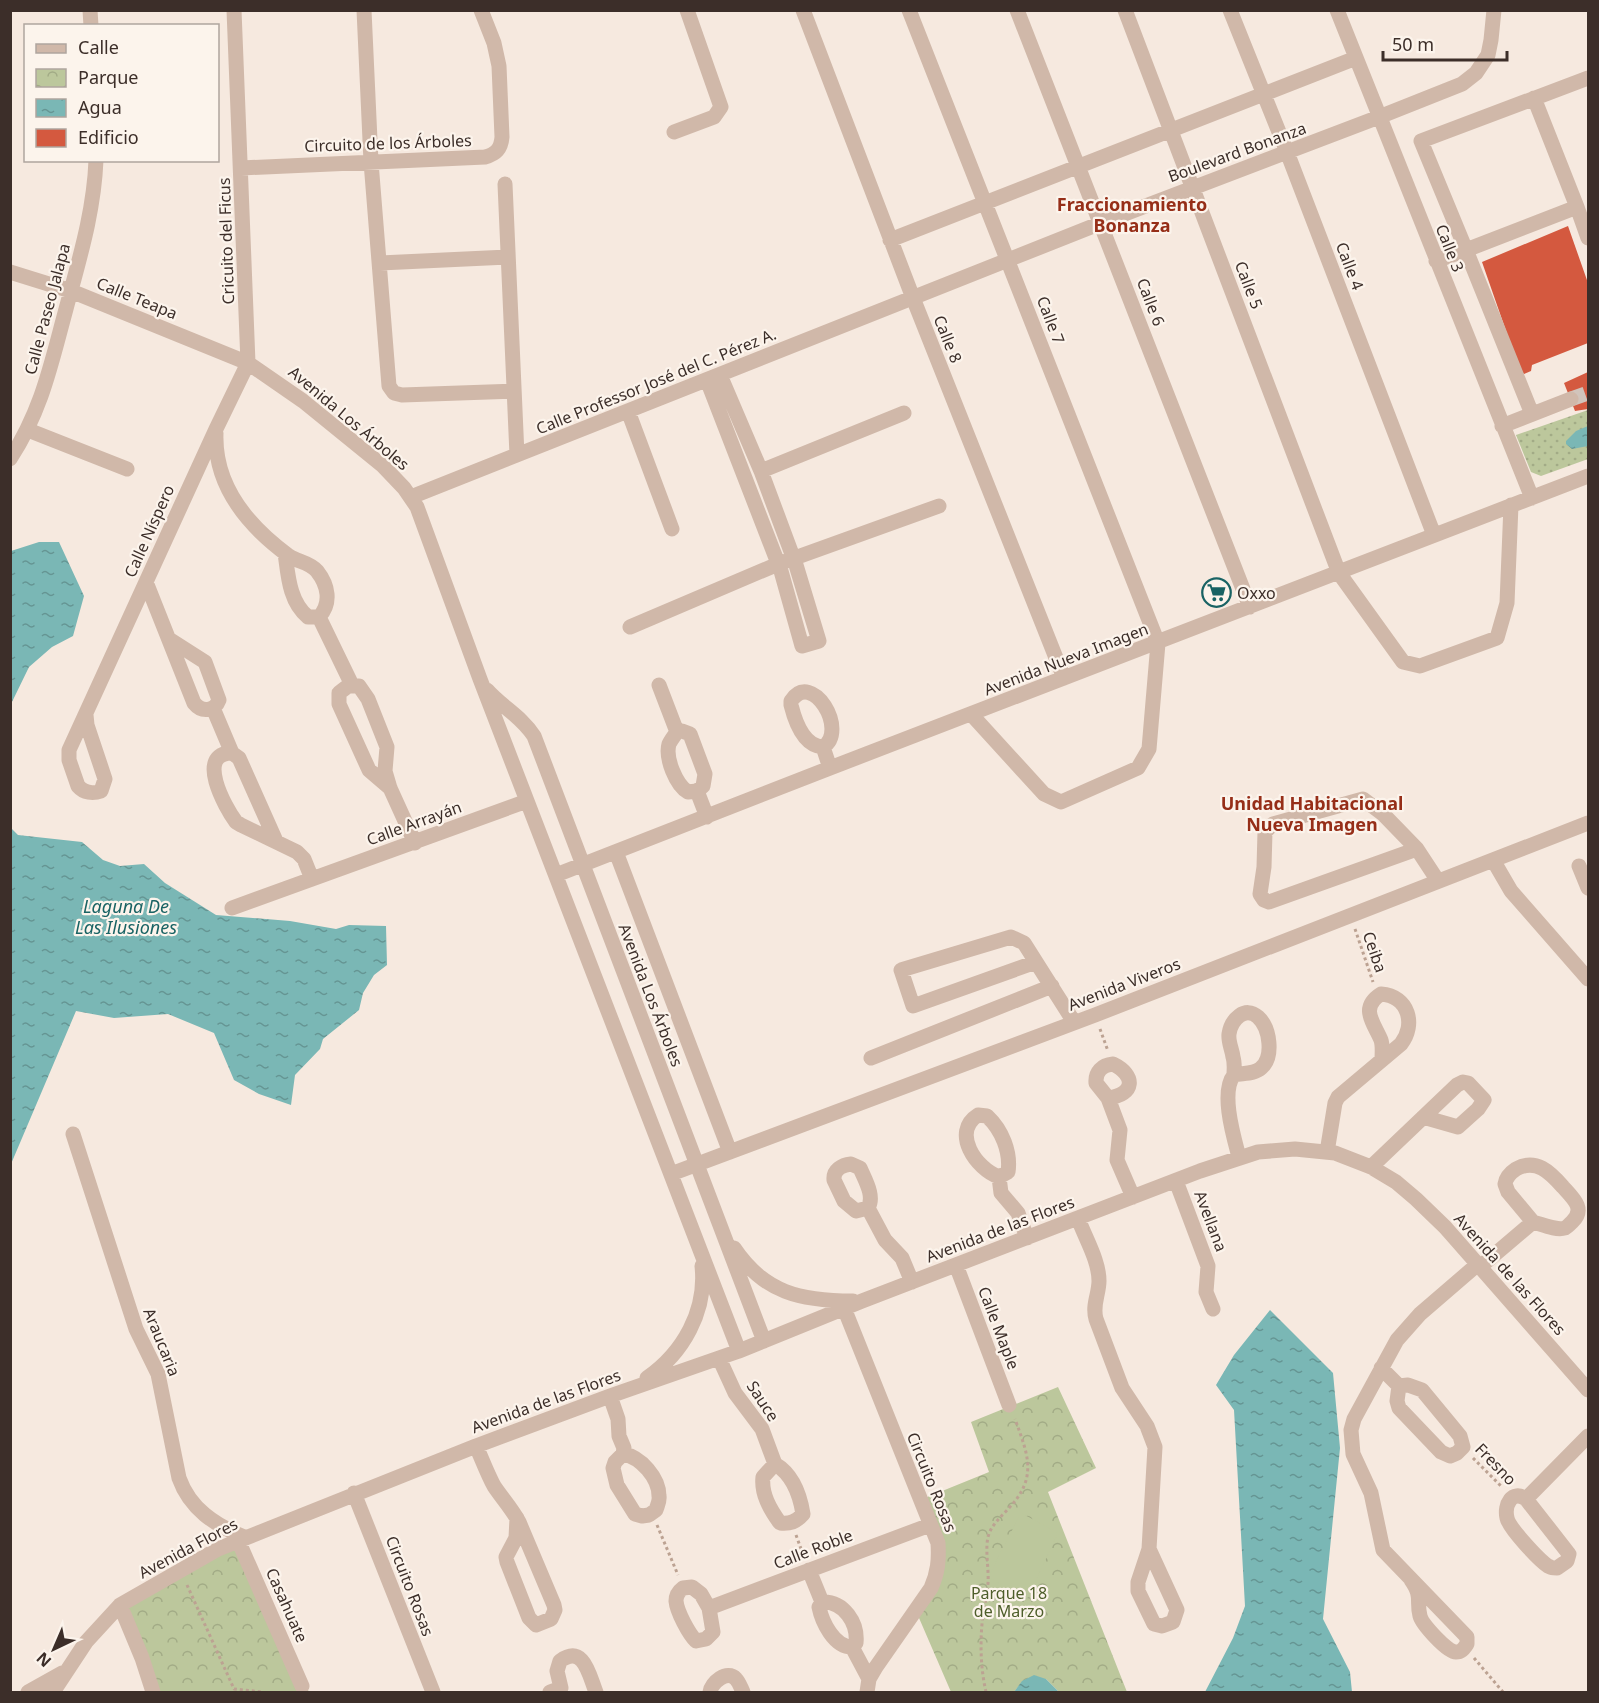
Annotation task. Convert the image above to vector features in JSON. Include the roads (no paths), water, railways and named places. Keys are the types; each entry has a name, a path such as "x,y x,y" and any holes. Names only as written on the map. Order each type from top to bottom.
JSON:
{"street":[{"name":"Cricuito del Ficus","path":"234,10 248,363"},
{"path":"364,10 371,162 388,383 394,393 406,395 514,391"},
{"name":"Circuito de los Árboles","path":"241,168 485,157 498,150 502,137 499,66 494,43 481,10"},
{"path":"674,132 714,117 721,107 721,101 687,10"},
{"name":"Calle 8","path":"804,10 890,240 1064,678"},
{"name":"Calle 7","path":"909,10 1158,643"},
{"name":"Calle 6","path":"1017,10 1250,607"},
{"name":"Calle 5","path":"1125,10 1339,573 1403,662 1420,666 1497,638 1507,603 1511,506"},
{"name":"Calle 4","path":"1230,10 1434,535"},
{"name":"Calle 3","path":"1337,10 1532,498"},
{"name":"Boulevard Bonanza","path":"913,298 1192,187 1461,84 1476,73 1485,61 1490,48 1494,10"},
{"path":"890,240 1356,58"},
{"path":"1532,414 1421,141 1588,78"},
{"path":"1534,98 1588,238"},
{"name":"Calle Paseo Jalapa","path":"10,459 28,430 40,402 84,243 91,210 96,162"},
{"path":"505,184 517,455"},
{"path":"1436,261 1577,207"},
{"path":"380,263 508,257"},
{"name":"Calle Teapa","path":"10,272 71,291 248,363"},
{"name":"Calle Professor José del C. Pérez A.","path":"411,497 913,298"},
{"name":"Calle Níspero","path":"86,715 248,363"},
{"name":"Avenida Los Árboles","path":"248,363 286,388 394,476 417,507 480,679 739,1351"},
{"path":"714,377 763,477 794,558 819,641 802,646 778,564 750,489 714,377"},
{"path":"1502,426 1571,399"},
{"path":"628,411 672,528"},
{"path":"750,489 763,477 904,413"},
{"path":"216,429 218,456 230,492 243,515 285,553 309,564 321,578 328,600 325,610 319,617"},
{"path":"28,430 127,469"},
{"name":"Avenida Nueva Imagen","path":"556,875 1588,476"},
{"path":"630,627 778,564 939,506"},
{"path":"285,553 286,574 299,608 308,616 319,617"},
{"path":"146,582 194,703 201,709 213,708 219,700 205,662 169,639"},
{"path":"319,617 352,685"},
{"path":"972,714 1044,794 1061,802 1138,768 1149,749 1158,643"},
{"name":"Avenida Los Árboles","path":"480,679 495,698 526,724 534,736 764,1341"},
{"path":"390,788 369,770 339,704 339,693 344,688 352,685 359,686 364,691 387,747 385,771 390,788 415,843"},
{"path":"659,685 677,732"},
{"path":"213,708 232,753 239,759 276,841"},
{"path":"677,732 690,734 705,774 703,786 697,791 688,792 681,786 670,758 669,744 677,732"},
{"path":"822,747 830,768"},
{"path":"232,753 219,757 215,761 213,771 231,816 241,825 293,849 302,856 312,879"},
{"path":"697,791 706,817"},
{"path":"1417,849 1269,902 1264,900 1260,894 1265,832 1274,824 1363,799 1383,814 1417,849 1438,881"},
{"name":"Calle Arrayán","path":"232,908 527,801"},
{"name":"Avenida Viveros","path":"671,1174 1095,1015 1588,823"},
{"path":"616,852 730,1152"},
{"path":"1493,860 1511,891 1588,979"},
{"path":"1579,866 1588,888"},
{"path":"1036,962 913,1006 901,970 1011,937 1024,943 1074,1022"},
{"path":"871,1058 1052,986"},
{"path":"1327,1152 1336,1099 1382,1060 1403,1042 1407,1031 1407,1012 1404,1004 1395,996 1382,994 1372,1001 1370,1011 1372,1023 1381,1041 1382,1060"},
{"path":"1108,1098 1122,1096 1128,1090 1130,1082 1125,1071 1113,1064 1101,1069 1095,1079 1097,1086 1108,1098 1120,1133 1117,1160 1133,1197"},
{"path":"1234,1075 1229,1087 1229,1112 1239,1157"},
{"path":"640,1094 665,1084"},
{"path":"1371,1167 1423,1117"},
{"name":"Araucaria","path":"73,1134 136,1329 158,1374 184,1494 217,1523 241,1538"},
{"name":"Avenida de las Flores","path":"354,1493 613,1395 739,1351 1078,1218 1239,1157 1258,1152 1295,1149 1327,1152 1355,1160 1396,1182 1416,1199 1479,1265 1585,1380"},
{"path":"1411,1580 1419,1595 1420,1616 1424,1623 1449,1650 1456,1652 1465,1647 1469,1640 1467,1637 1411,1580 1386,1555 1381,1546 1376,1508 1352,1447 1351,1430 1354,1419 1397,1340 1417,1318 1533,1222 1565,1228 1576,1218 1578,1210 1576,1201 1551,1173 1529,1165 1513,1171 1505,1184 1508,1192 1533,1222"},
{"path":"999,1177 1001,1193 1018,1213 1027,1238"},
{"name":"Avellana","path":"1176,1181 1208,1266 1206,1292 1213,1310"},
{"path":"868,1208 885,1240 902,1257 912,1282"},
{"path":"714,1210 739,1256 756,1274 774,1288 807,1299 862,1301"},
{"path":"1078,1218 1098,1270 1099,1283 1095,1315 1122,1388 1147,1426 1155,1447 1149,1549"},
{"path":"623,1454 632,1455 640,1461 656,1484 660,1498 656,1510 652,1513 642,1516 635,1514 618,1485 613,1468 615,1462 623,1454 624,1448 619,1436 613,1395 660,1369 687,1337 702,1293 699,1248"},
{"name":"Calle Maple","path":"956,1265 1009,1405"},
{"name":"Circuito Rosas","path":"844,1308 938,1543 937,1574 923,1601 868,1686"},
{"name":"Sauce","path":"719,1358 735,1393 762,1429 775,1464 789,1475 800,1500 803,1514 792,1523 780,1523 767,1503 763,1477 775,1464"},
{"path":"1381,1368 1399,1386"},
{"path":"1408,1384 1422,1390 1460,1436 1463,1447 1454,1455 1445,1455 1441,1452 1399,1408 1397,1401 1399,1386 1408,1384"},
{"path":"1519,1498 1588,1436"},
{"path":"476,1446 495,1487 517,1518 555,1610 550,1620 536,1625 529,1618 507,1563 506,1557 516,1538 517,1518"},
{"name":"Avenida Flores","path":"53,1692 86,1642 120,1605 181,1569 241,1538 354,1493"},
{"name":"Circuito Rosas","path":"354,1493 433,1692"},
{"name":"Calle Roble","path":"709,1608 930,1525"},
{"name":"Casahuate","path":"241,1538 302,1686"},
{"path":"809,1570 822,1602"},
{"path":"692,1587 701,1594 709,1608 713,1632 706,1639 696,1641 689,1634 676,1601 678,1593 683,1588 692,1587"},
{"path":"822,1602 835,1604 846,1612 855,1627 857,1639 852,1647 846,1647 829,1630 821,1616 819,1606 822,1602"},
{"path":"120,1605 153,1692"},
{"path":"852,1647 868,1686"},
{"path":"558,1691 557,1667 562,1659 571,1655 578,1656 585,1664 596,1692"},
{"path":"28,1692 65,1672"},
{"path":"710,1692 715,1682 725,1676 736,1679 742,1692"}],"water":[{"path":"1588,426 1588,446 1572,449 1566,444 1566,441 1576,431"},
{"path":"39,542 59,542 84,596 73,636 52,647 29,667 11,704 11,551"},
{"name":"Laguna De Las Ilusiones","path":"11,828 18,835 82,842 103,860 120,866 144,864 165,883 216,915 290,921 336,929 349,925 386,926 387,965 374,975 363,993 359,1010 323,1039 320,1049 295,1075 291,1105 259,1094 234,1080 214,1033 168,1014 114,1018 76,1011 11,1164"},
{"path":"1270,1310 1333,1373 1340,1448 1323,1619 1350,1672 1352,1692 1205,1692 1233,1638 1245,1606 1234,1410 1216,1385 1234,1355"},
{"path":"1034,1675 1046,1679 1059,1692 1014,1692 1022,1681"}],"tunnel":[{"path":"1571,399 1588,393"}],"place":[{"name":"Oxxo","path":"1216,593"}],"district":[{"name":"Fraccionamiento Bonanza","path":"1132,215"},
{"name":"Unidad Habitacional Nueva Imagen","path":"1312,814"}],"park label":[{"name":"Parque 18 de Marzo","path":"1009,1602"}]}
